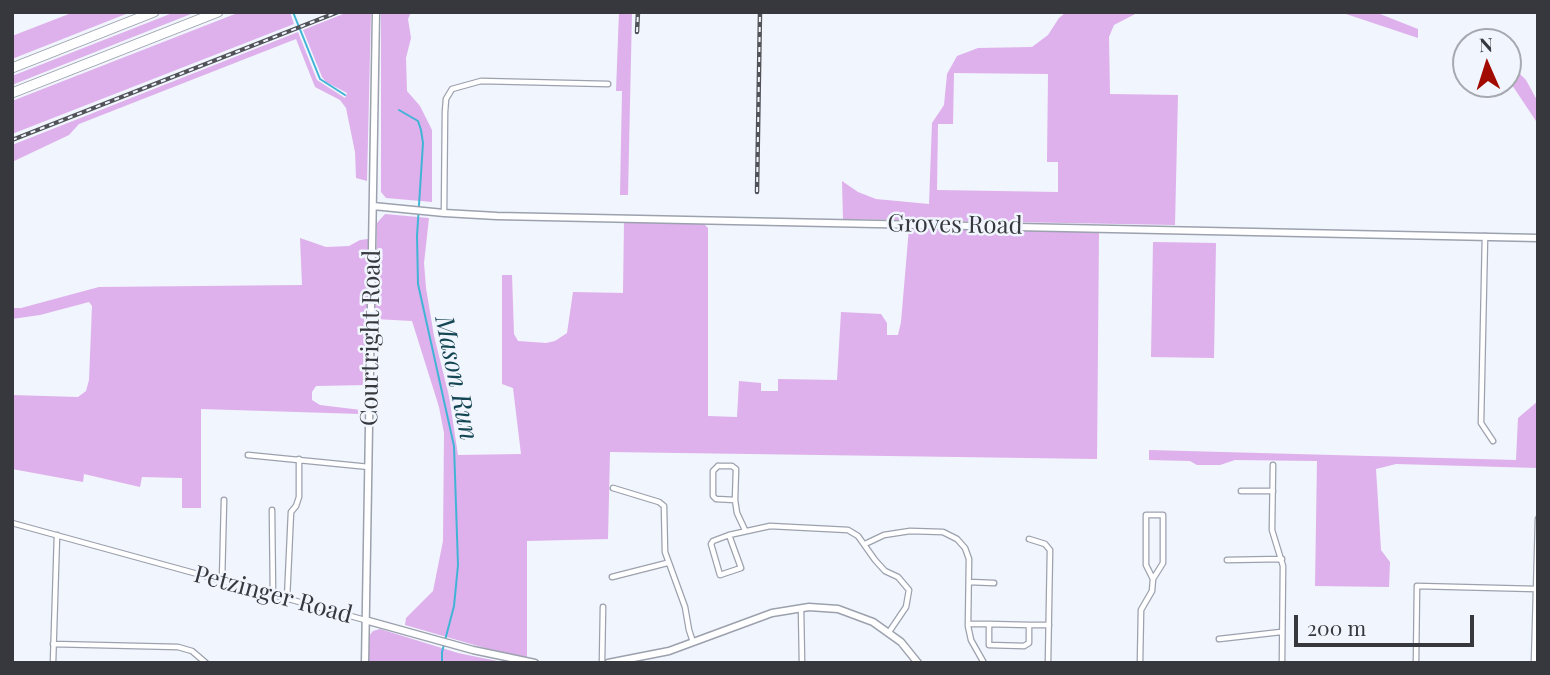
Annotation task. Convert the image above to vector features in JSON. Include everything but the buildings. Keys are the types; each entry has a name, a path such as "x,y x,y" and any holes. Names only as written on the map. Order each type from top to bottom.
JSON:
{"highway":[{"path":"12,68 154,12"},
{"path":"12,93 218,12"}],"street":[{"name":"Courtright Road","path":"365,663 376,12"},
{"path":"444,213 445,112 446,99 452,89 481,81 608,84"},
{"name":"Groves Road","path":"373,206 444,213 1538,238"},
{"path":"1485,236 1481,423 1493,441"},
{"path":"248,456 369,467"},
{"path":"287,599 291,512 299,497 299,459"},
{"path":"735,500 716,499 713,496 715,467 732,466 736,469 735,500 744,530"},
{"path":"1273,466 1272,530 1282,559 1282,663"},
{"path":"614,488 664,506 667,563 685,607 694,642"},
{"path":"1241,491 1273,491"},
{"path":"222,581 224,500"},
{"path":"272,510 273,595"},
{"path":"1140,663 1141,610 1152,592 1153,579 1163,563 1163,515 1146,515 1146,565 1153,579"},
{"path":"1534,663 1538,519"},
{"name":"Petzinger Road","path":"12,523 493,655 535,663"},
{"path":"729,535 741,568 720,575 710,544 713,541 729,535 744,530 770,526 827,527 848,530 858,536 885,571 905,583 909,590 906,607 889,632"},
{"path":"865,544 896,532 935,531 950,534 962,544 967,553 968,624 973,647 984,663"},
{"path":"52,663 57,536"},
{"path":"1029,539 1049,547 1048,663"},
{"path":"1227,560 1282,559"},
{"path":"612,578 667,563"},
{"path":"969,582 994,583"},
{"path":"1416,663 1418,586 1536,589"},
{"path":"602,663 603,607"},
{"path":"801,607 802,663"},
{"path":"608,663 633,661 772,613 801,607 838,609 862,617 889,632 918,663"},
{"path":"968,624 1049,625"},
{"path":"989,624 989,645 1024,646 1029,643 1029,625"},
{"path":"1219,639 1280,632"},
{"path":"53,644 178,647 192,651 205,663"}],"shaded area":[{"path":"74,12 131,12 12,59 12,36"},
{"path":"175,12 196,12 12,85 12,76"},
{"path":"240,12 290,12 294,24 12,134 12,101"},
{"path":"348,12 371,12 367,181 356,178 355,152 346,108 340,100 315,87 296,39 79,124 69,135 12,162 12,145 298,32 317,80 345,98 347,93 322,77 303,30"},
{"path":"381,12 411,12 408,19 411,38 406,58 407,91 420,106 432,130 432,202 386,198 381,192"},
{"path":"619,12 632,12 628,195 620,195 622,91 616,91"},
{"path":"1139,12 1114,25 1109,37 1110,94 1178,95 1175,225 843,219 842,181 858,192 876,199 929,204 932,123 944,105 947,74 957,56 978,48 1032,47 1048,35 1065,13","holes":["954,73 1048,74 1047,162 1058,162 1058,192 937,190 938,124 953,124"]},
{"path":"1340,12 1375,12 1418,29 1418,38"},
{"path":"1522,76 1538,102 1538,124 1521,98"},
{"path":"385,214 429,218 424,263 426,288 434,336 449,396 458,455 521,454 513,388 502,384 502,275 512,275 514,334 518,341 555,341 567,333 573,292 623,293 624,222 704,224 708,228 708,416 737,417 739,381 761,383 761,391 778,391 778,379 837,380 841,312 881,314 887,323 887,335 898,335 909,228 1099,232 1097,459 610,452 608,539 527,541 527,657 492,650 405,625 406,618 433,591 443,541 444,433 439,407 412,321 375,319 377,223"},
{"path":"300,238 326,247 349,246 368,239 367,385 316,386 312,392 312,400 320,405 361,410 361,414 201,409 201,508 182,508 182,478 142,477 140,487 84,474 83,482 12,469 12,395 78,397 86,391 89,380 92,306 89,302 40,315 12,319 12,308 21,308 99,287 302,285"},
{"path":"1153,242 1216,243 1214,358 1151,357"},
{"path":"1538,401 1538,468 1396,464 1376,469 1381,550 1390,562 1389,587 1315,586 1317,461 1235,460 1220,465 1197,465 1190,461 1149,460 1149,450 1516,460 1518,418"},
{"path":"380,629 458,653 507,663 368,663 369,636"}],"waterway":[{"name":"Mason Run","path":"293,12 320,79 345,95"},
{"name":"Mason Run","path":"399,110 418,121 421,130 423,143 417,236 418,284 454,446 458,565 454,606 442,652 442,663"}],"railway":[{"path":"12,140 338,12"},
{"path":"637,32 638,12"},
{"path":"757,192 760,12"}]}
